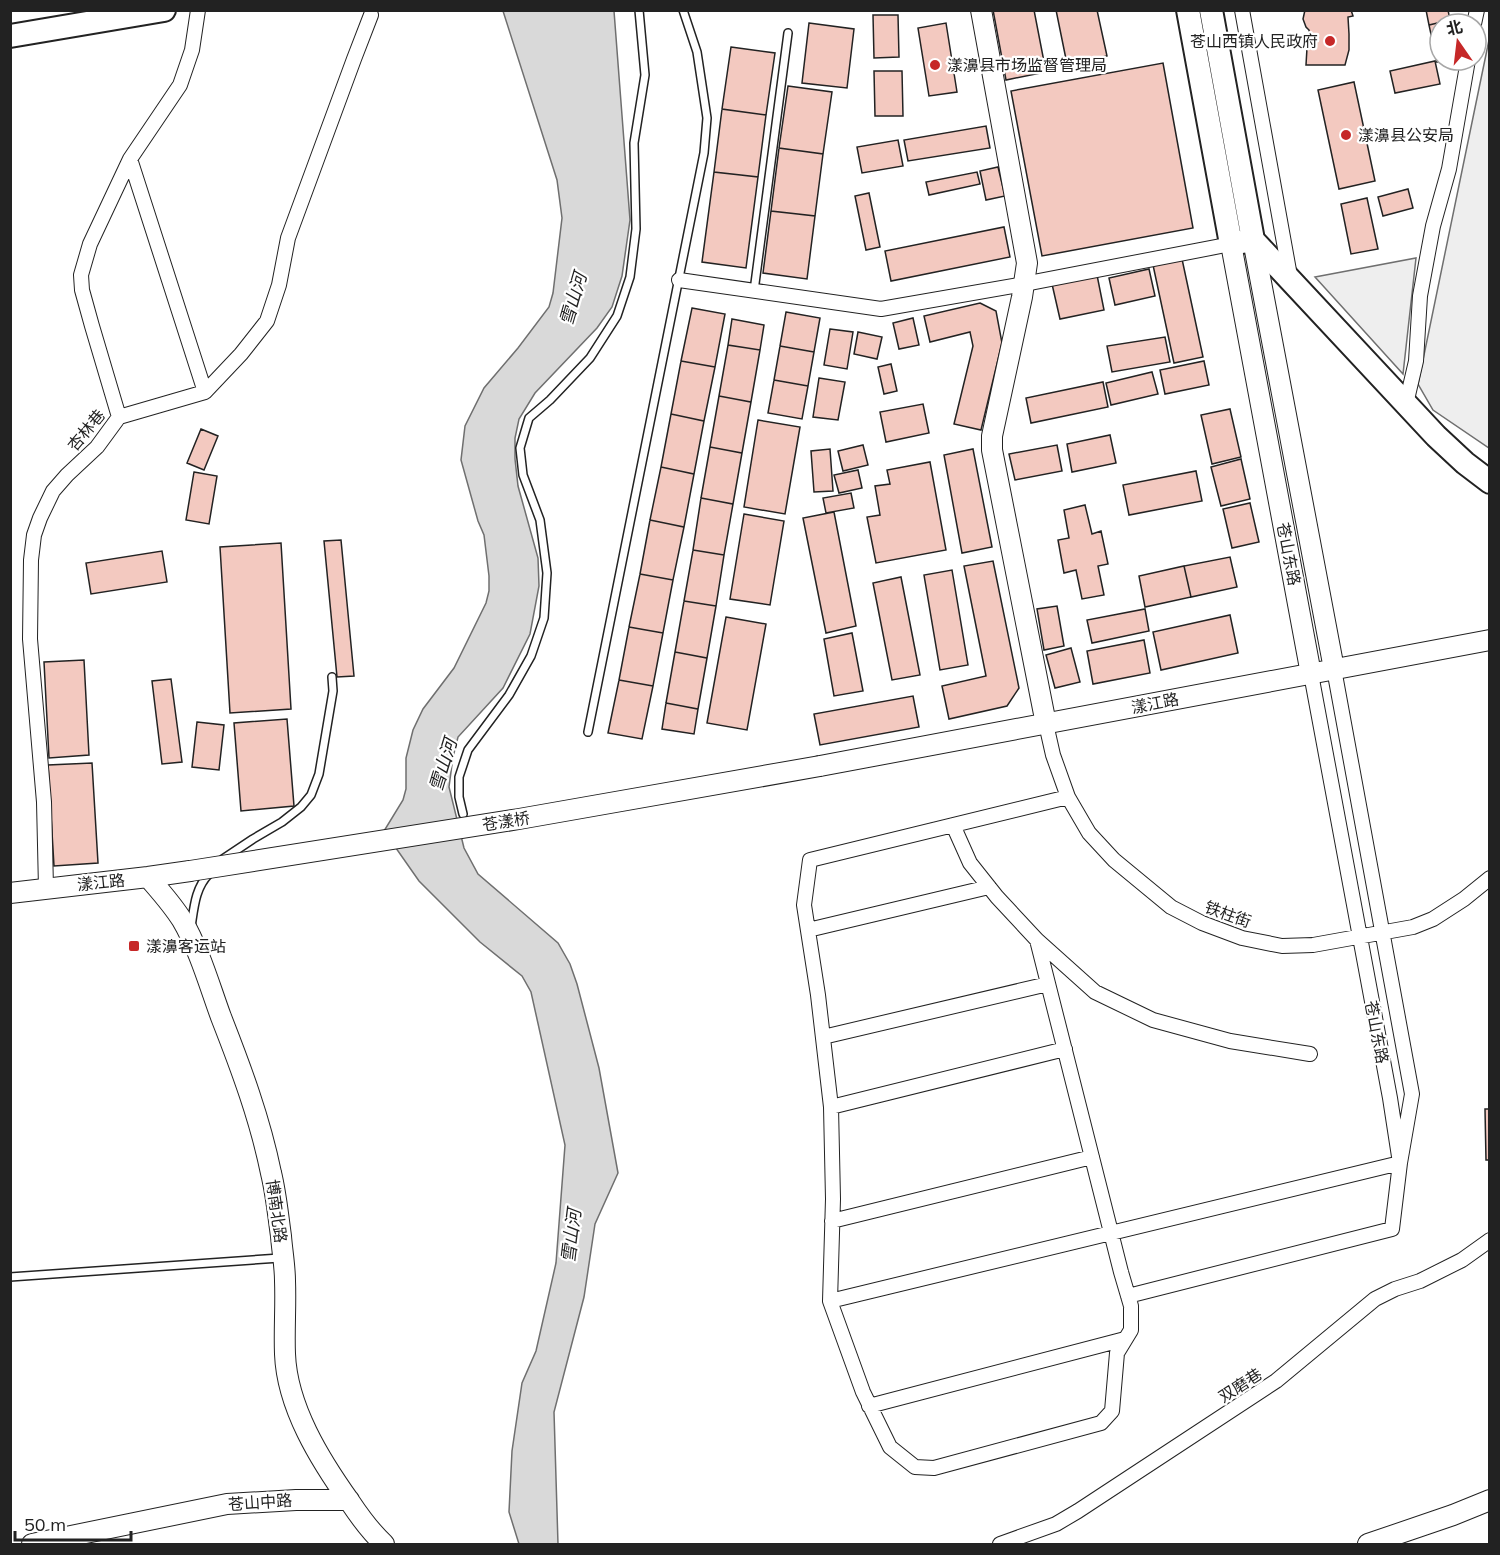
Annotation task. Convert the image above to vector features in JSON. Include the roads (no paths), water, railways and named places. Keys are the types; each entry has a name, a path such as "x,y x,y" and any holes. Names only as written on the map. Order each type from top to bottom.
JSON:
{"main road":[{"path":"10,36 164,10"},
{"path":"981,10 1027,263 992,436 992,450 1046,724"},
{"name":"苍山东路","path":"1188,10 1242,242 1334,669"},
{"name":"苍山东路","path":"1211,10 1242,242 1311,674"},
{"path":"1242,242 1291,281 1436,436 1490,482"},
{"name":"漾江路","path":"820,766 1490,640"},
{"name":"苍漾桥","path":"190,871 519,819 820,766"},
{"name":"漾江路","path":"10,893 190,871"},
{"name":"博南北路","path":"147,877 164,895 190,936 235,1052 257,1117 271,1174 283,1258 285,1353 292,1390 309,1437 320,1456 348,1500 384,1545"},
{"name":"苍山中路","path":"36,1544 227,1504 348,1500"},
{"path":"1368,1545 1490,1500"}],"street":[{"name":"杏林巷","path":"46,888 44,802 30,639 31,560 34,535 53,491 97,447 119,417 82,290 81,275 90,244 130,159 180,85 192,50 198,10"},
{"path":"1242,10 1291,281"},
{"path":"119,417 205,392 241,354 267,321 279,285 288,238 371,15"},
{"path":"1406,404 1416,361 1420,296 1433,226 1449,169 1466,72"},
{"path":"130,159 205,392"},
{"path":"679,280 881,309 1242,242"},
{"name":"苍山东路","path":"1334,669 1412,1094 1400,1162"},
{"name":"苍山东路","path":"1311,674 1400,1162"},
{"name":"铁柱街","path":"1046,724 1053,755 1068,797 1089,833 1114,860 1171,907 1202,923 1242,938 1282,946 1313,945 1413,927 1432,919 1464,899 1490,878"},
{"path":"1037,940 1131,1306 1131,1330 1117,1353 1112,1411 1101,1423 934,1468 915,1467 890,1448 863,1392 830,1301 831,1107 804,905 810,860 1068,797"},
{"path":"952,825 970,863 989,887 1037,940 1095,992 1153,1020 1230,1041 1310,1054"},
{"path":"808,930 989,887"},
{"path":"823,1037 1048,984"},
{"path":"831,1107 1065,1049"},
{"path":"832,1221 1092,1157"},
{"path":"830,1301 1400,1162 1392,1229 1128,1296"},
{"name":"双磨巷","path":"1000,1545 1056,1524 1078,1511 1276,1381 1375,1299 1395,1289 1420,1281 1462,1260 1490,1240"},
{"path":"869,1406 1125,1339"}],"lane":[{"path":"463,814 459,797 459,777 468,750 509,696 531,656 544,618 547,573 540,519 523,476 520,448 529,418 550,400 590,358 617,316 630,277 636,230 634,143 645,75 639,10"},
{"path":"588,732 704,153 707,118 697,52 683,10"},
{"path":"754,291 788,33"},
{"path":"190,936 196,894 204,878 221,860 282,822 301,807 311,795 319,774 333,691 332,677"},
{"path":"10,1277 283,1258"}],"water":[{"name":"雪山河","path":"503,11 614,11 630,220 622,276 612,307 597,328 535,393 519,419 515,438 518,486 538,558 539,586 530,634 503,688 458,737 449,787 464,848 478,874 558,943 570,964 599,1068 618,1173 595,1224 584,1297 554,1412 558,1544 519,1544 509,1512 512,1451 522,1383 536,1351 556,1263 565,1145 531,992 522,976 480,942 419,881 384,831 403,800 406,789 406,758 413,730 423,709 454,668 486,603 489,591 484,535 461,460 465,426 484,388 549,307 553,293 562,218 557,180"}],"place":[{"name":"苍山西镇人民政府","path":"1330,41"},
{"name":"漾濞县市场监督管理局","path":"935,65"},
{"name":"漾濞县公安局","path":"1346,135"},
{"name":"漾濞客运站","path":"134,946"}]}
